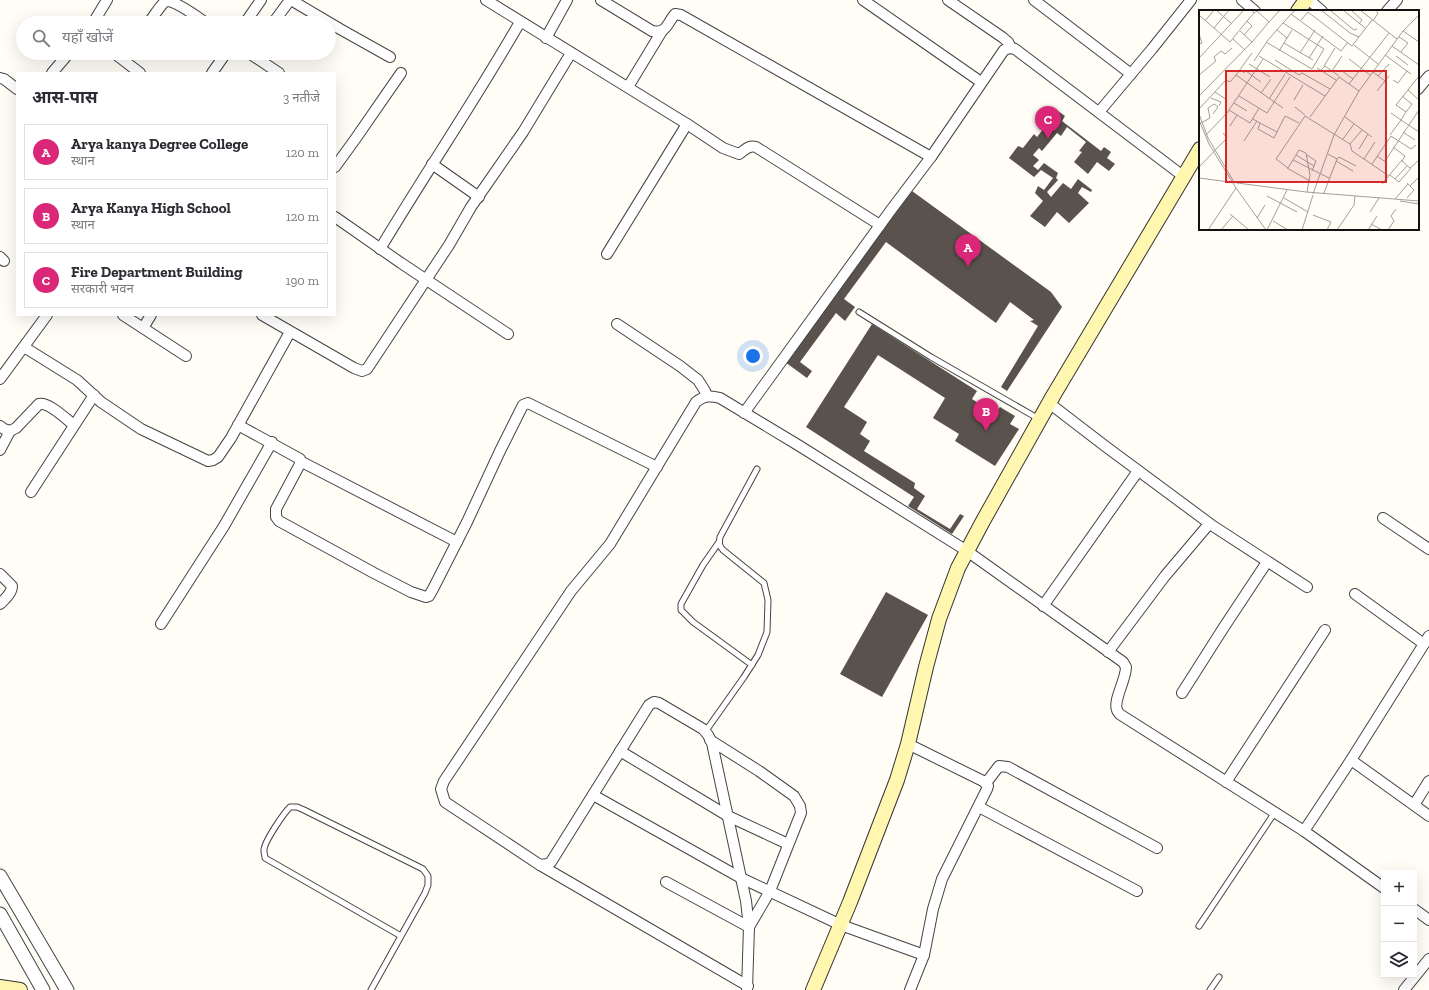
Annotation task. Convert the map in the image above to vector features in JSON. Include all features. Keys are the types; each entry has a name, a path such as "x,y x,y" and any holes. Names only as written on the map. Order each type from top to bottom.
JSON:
{"main road":[{"path":"1299,10 1306,0"},
{"path":"813,990 841,925 897,780 908,744 939,619 958,568 1049,403 1199,151"},
{"path":"0,987 20,990"}],"street":[{"path":"97,16 107,0"},
{"path":"154,16 166,2 171,0 178,3 196,16"},
{"path":"250,16 261,0"},
{"path":"278,16 290,0 318,16"},
{"path":"486,0 628,87 723,148 739,154 751,146 756,148 880,225"},
{"path":"546,38 567,0"},
{"path":"601,0 652,31 662,31"},
{"path":"862,0 981,82"},
{"path":"948,0 1002,36 1011,48"},
{"path":"1034,0 1131,74"},
{"path":"1099,112 1191,0"},
{"path":"1242,0 1254,10"},
{"path":"1310,0 1321,10"},
{"path":"1388,10 1397,0"},
{"path":"628,87 662,31 675,14 680,15 931,157"},
{"path":"380,249 489,75 520,22"},
{"path":"336,27 390,57"},
{"path":"744,413 931,157 1004,50 1011,48 1015,49 1183,176"},
{"path":"264,316 354,368 362,371 367,369 523,132 571,53"},
{"path":"53,72 63,60"},
{"path":"123,60 139,72"},
{"path":"213,72 221,60"},
{"path":"261,60 278,72"},
{"path":"336,166 353,144 401,73"},
{"path":"1419,88 1429,76"},
{"path":"0,78 4,79 16,88"},
{"path":"607,254 687,124"},
{"path":"432,164 479,197"},
{"path":"336,218 380,249 508,334"},
{"path":"0,379 46,316"},
{"path":"125,316 186,356"},
{"path":"143,328 150,316"},
{"path":"617,324 680,366 698,380 706,391 707,396"},
{"path":"24,347 77,380 102,402 141,428 208,461 218,457 231,438 290,332"},
{"path":"31,492 94,395"},
{"path":"708,736 728,816 746,901 749,927 748,988 540,864 445,802 441,789 444,781 571,591 610,544 696,402 707,396 720,398 967,551 1123,662 1126,667 1126,674 1117,701 1117,710 1121,716 1304,830 1381,886"},
{"path":"0,450 10,431 16,428 39,404 43,403 50,406 74,426"},
{"path":"300,461 276,508 276,517 279,521 368,570 412,592 426,597 429,596 433,589 520,410 526,403 656,467"},
{"path":"1049,403 1209,524 1307,586"},
{"path":"238,425 272,442 298,458 300,461 457,542"},
{"path":"0,426 10,431"},
{"path":"161,624 224,526 272,442"},
{"path":"1043,606 1138,471"},
{"path":"1383,518 1429,549"},
{"path":"1108,652 1165,576 1209,524"},
{"path":"1182,694 1267,562"},
{"path":"0,574 12,586 12,589 0,604"},
{"path":"1304,830 1351,760 1426,640 1355,594"},
{"path":"1226,782 1325,630"},
{"path":"540,864 548,864 552,862 645,710 654,702 659,703 759,771 794,796 798,801 801,813 770,891 749,927"},
{"path":"908,744 986,783"},
{"path":"620,751 728,816 788,844"},
{"path":"1351,760 1429,816"},
{"path":"910,990 924,955 933,909 942,879 979,807 987,789 986,783 999,766 1008,767 1157,848"},
{"path":"1414,805 1429,781"},
{"path":"593,795 741,878 841,925 924,955"},
{"path":"979,807 1137,891"},
{"path":"0,876 67,990"},
{"path":"666,882 749,927"},
{"path":"1417,911 1429,920"},
{"path":"0,914 43,990"},
{"path":"1404,990 1429,959"}],"lane":[{"path":"859,312 931,357 1040,420"},
{"path":"752,665 693,622 681,610 681,604 703,565 719,542 720,537 757,469"},
{"path":"708,736 758,655 767,632 768,600 764,583 760,578 723,550 720,547 719,542"},
{"path":"370,990 401,936 424,893 428,885 428,876 423,869 297,808 290,808 284,812 263,851 266,858 401,936"},
{"path":"1199,926 1275,812"},
{"path":"1210,990 1219,977"}],"building":[{"path":"1052,107 1065,116 1062,121 1101,151 1104,147 1111,152 1107,158 1115,164 1109,171 1097,162 1088,174 1074,162 1082,152 1079,151 1086,142 1067,127 1061,136 1057,133 1042,151 1039,148 1033,155 1039,160 1033,166 1038,170 1044,163 1058,173 1056,178 1058,180 1047,192 1051,197 1063,183 1071,189 1078,179 1092,190 1091,192 1082,187 1078,193 1089,203 1069,223 1057,212 1045,227 1030,216 1043,201 1035,193 1038,186 1044,190 1053,178 1041,170 1034,177 1009,158 1018,146 1023,148 1034,134 1037,137 1044,128 1046,129 1051,122 1044,117"},
{"path":"912,191 1051,292 1062,307 1007,391 1001,387 1038,326 1030,321 1034,320 1010,302 996,323 886,242 844,299 855,307 845,321 836,313 800,362 812,371 807,378 778,357 887,209 894,215"},
{"path":"872,324 977,391 972,399 995,414 1000,407 1015,416 1010,424 1019,429 995,466 955,441 959,434 933,418 945,398 878,355 844,407 867,422 860,434 870,441 864,451 915,483 914,488 925,496 917,509 950,529 960,514 964,516 952,534 908,506 914,497 806,427"},
{"path":"886,592 928,615 882,697 840,674"}],"place":[{"name":"Fire Department Building","path":"1048,139"},
{"name":"Arya kanya Degree College","path":"968,267"},
{"name":"Arya Kanya High School","path":"986,431"}]}
